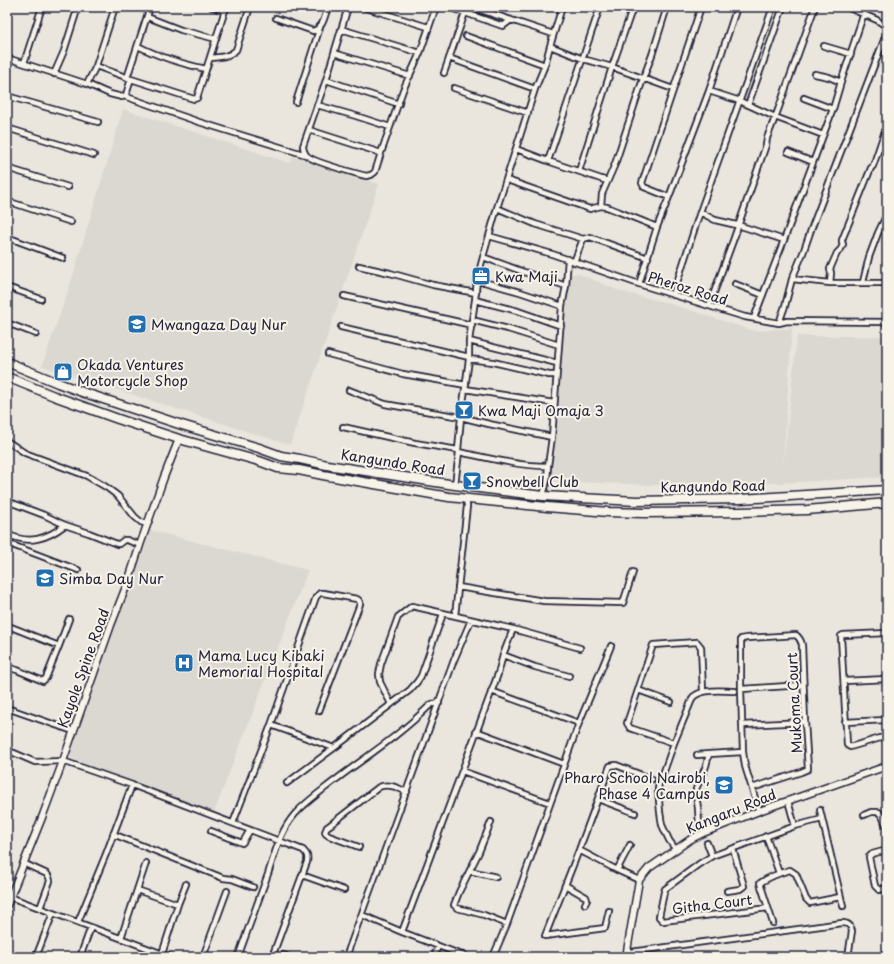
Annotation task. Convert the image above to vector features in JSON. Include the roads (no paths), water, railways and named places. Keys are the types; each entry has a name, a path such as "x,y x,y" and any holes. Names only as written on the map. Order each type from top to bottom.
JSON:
{"highway":[{"name":"Kangundo Road","path":"7,362 85,393 281,456 327,465 455,485 543,496 637,501 740,500 887,490"},
{"name":"Kangundo Road","path":"7,377 83,408 179,439 260,461 278,468 299,470 416,491 547,507 609,512 662,514 807,510 887,503"}],"main road":[{"name":"Kayole Spine Road","path":"7,905 63,761 111,625 129,579 147,524 179,439"},
{"name":"Kangaru Road","path":"639,880 649,868 691,839 759,811 887,766"},
{"path":"627,954 639,880"}],"street":[{"path":"7,13 9,7"},
{"path":"24,63 42,7"},
{"path":"54,74 64,51 78,7"},
{"path":"87,84 96,66 115,7"},
{"path":"124,96 126,95 129,78 150,7"},
{"path":"96,66 129,78 196,99 198,98 226,9 212,7"},
{"path":"210,58 228,56 236,50 250,7"},
{"path":"296,102 328,7"},
{"path":"306,155 303,146 326,80 348,7"},
{"path":"363,7 428,27"},
{"path":"7,58 87,84 122,98 124,96 366,176 375,172 404,89 420,53 436,7"},
{"path":"448,7 503,26 511,20"},
{"path":"444,73 467,7"},
{"path":"472,7 553,34"},
{"path":"455,485 461,417 469,358 469,341 477,280 497,208 535,89 545,65 562,7"},
{"path":"548,162 600,7"},
{"path":"579,171 633,7"},
{"path":"601,206 602,194 615,164 667,7"},
{"path":"669,197 644,187 642,183 701,7"},
{"path":"639,284 657,227 709,91 737,7"},
{"path":"673,296 700,212 773,7"},
{"path":"748,105 783,7"},
{"path":"709,306 814,7"},
{"path":"847,7 864,13 878,20 887,27"},
{"path":"754,318 833,109 864,13"},
{"path":"147,16 181,30 216,39"},
{"path":"276,18 313,31 320,27"},
{"path":"341,29 420,53"},
{"path":"779,323 792,279 887,32"},
{"path":"466,36 545,65"},
{"path":"138,46 173,60 206,69"},
{"path":"550,46 583,59 612,67 674,89"},
{"path":"824,46 851,54"},
{"path":"334,54 410,76"},
{"path":"449,58 535,89"},
{"path":"815,74 829,77 841,82"},
{"path":"326,80 399,104"},
{"path":"454,88 528,113"},
{"path":"709,91 740,101 775,117 823,135"},
{"path":"7,96 98,122"},
{"path":"804,98 833,109"},
{"path":"317,105 390,127"},
{"path":"830,282 830,269 837,253 841,250 843,244 842,240 873,166 887,125"},
{"path":"7,128 94,155"},
{"path":"309,130 381,153"},
{"path":"516,149 548,162 607,181"},
{"path":"788,152 813,162"},
{"path":"7,168 68,187"},
{"path":"507,180 590,209 601,206 607,207 657,227"},
{"path":"7,201 71,222"},
{"path":"497,208 534,224 583,239 590,237 648,258"},
{"path":"700,212 715,220 738,225 784,240"},
{"path":"863,282 869,257 887,214"},
{"name":"Pheroz Road","path":"489,236 568,259 673,296 745,317 779,323 787,321 887,322"},
{"path":"7,237 63,258"},
{"path":"574,262 583,239"},
{"path":"483,257 566,286"},
{"path":"543,496 547,480 552,437 562,306 566,286 568,259"},
{"path":"359,266 432,285 476,293"},
{"path":"792,279 830,282 887,283"},
{"path":"477,280 562,306"},
{"path":"735,284 763,295"},
{"path":"7,286 41,299"},
{"path":"344,296 508,329 559,345"},
{"path":"474,300 518,311 561,326"},
{"path":"7,323 36,334"},
{"path":"341,327 469,358 549,375 556,374"},
{"path":"469,341 557,363"},
{"path":"328,354 403,374 554,403"},
{"path":"349,390 385,404 461,417 552,437"},
{"path":"343,427 505,461 548,466"},
{"path":"7,441 25,453 87,476 106,487 118,496 135,517 141,522 147,524"},
{"path":"455,616 467,506 466,498"},
{"path":"7,501 44,515 65,525 117,544 124,540 128,540 140,545"},
{"path":"65,525 50,536 37,539 21,539 9,535 8,545 78,570"},
{"path":"458,587 544,601 623,603 633,572"},
{"path":"232,823 271,726 316,597 318,594 322,593 356,599 359,600 360,604 319,711"},
{"path":"391,704 380,682 379,674 381,664 398,617 412,606 513,629 580,648"},
{"path":"287,783 410,690 421,676 443,614"},
{"path":"7,667 43,681 46,678 69,619"},
{"path":"346,957 454,660 471,620"},
{"path":"7,629 11,627 59,646"},
{"path":"402,932 513,629"},
{"path":"887,633 841,636 847,745 848,747 851,747 887,736"},
{"name":"Mukoma Court","path":"741,689 741,639 790,635 796,636 801,640 808,769 752,788"},
{"path":"674,743 630,728 627,723 653,645 697,642 701,647 703,691"},
{"path":"493,957 507,924 579,723 611,646"},
{"path":"503,655 535,667 569,676"},
{"path":"844,681 887,679"},
{"path":"759,811 745,766 743,752 741,689 803,685"},
{"path":"638,690 671,702"},
{"path":"491,691 579,723"},
{"path":"676,850 669,840 662,825 658,789 659,782 693,697 697,693 703,691 735,691"},
{"path":"238,957 279,841 295,814 305,804 347,771 385,744 428,707 432,704 439,703"},
{"path":"7,708 73,731"},
{"path":"845,722 887,720"},
{"path":"743,725 805,722"},
{"path":"271,726 334,748"},
{"path":"476,731 564,764"},
{"path":"7,750 34,762 63,761 132,785 303,850 308,857 307,862 272,957"},
{"path":"697,755 743,752"},
{"path":"699,825 696,789 706,766 709,754"},
{"path":"609,911 605,928 546,936 610,766 616,765 652,779"},
{"path":"462,771 550,803"},
{"path":"78,922 132,785"},
{"path":"359,847 329,836 326,834 325,829 379,787 389,785 407,792"},
{"path":"598,799 635,813"},
{"path":"788,801 795,826"},
{"path":"820,810 843,906"},
{"path":"864,815 871,812 879,812 884,818 887,828"},
{"name":"Githa Court","path":"768,908 663,921 659,917 665,889 698,864 712,856 766,836 822,819"},
{"path":"491,822 479,852 454,905 457,908 484,915 507,924"},
{"path":"211,831 242,843 250,830"},
{"path":"113,834 223,878 232,879 252,887"},
{"path":"766,836 779,873"},
{"path":"707,843 712,856"},
{"path":"617,870 630,845"},
{"path":"727,891 740,889 744,886 733,849"},
{"path":"579,850 639,880"},
{"path":"887,850 869,856 875,886 879,890 887,888"},
{"path":"23,863 47,874 49,877 50,880 40,908"},
{"path":"121,938 146,863"},
{"path":"773,923 760,884 766,879 779,873 790,870 796,874 806,900 810,903 840,897"},
{"path":"470,871 496,877"},
{"path":"302,875 344,890"},
{"path":"162,954 186,884"},
{"path":"565,885 586,897 587,900 585,904"},
{"path":"138,890 178,904"},
{"path":"203,957 227,891"},
{"path":"10,897 171,957"},
{"path":"36,957 53,913"},
{"path":"362,915 465,957"},
{"path":"627,954 638,951 846,923 851,927 852,931 848,957"},
{"path":"80,957 91,927"},
{"path":"434,957 438,946"},
{"path":"636,957 638,951"},
{"path":"879,957 887,953"},
{"path":"283,955 289,957"}],"place":[{"name":"Kwa Maji","path":"481,276"},
{"name":"Mwangaza Day Nur","path":"137,324"},
{"name":"Okada Ventures Motorcycle Shop","path":"63,372"},
{"name":"Kwa Maji Omaja 3","path":"464,410"},
{"name":"Snowbell Club","path":"472,481"},
{"name":"Simba Day Nur","path":"45,578"},
{"name":"Mama Lucy Kibaki Memorial Hospital","path":"184,663"},
{"name":"Pharo School Nairobi, Phase 4 Campus","path":"724,785"}]}
